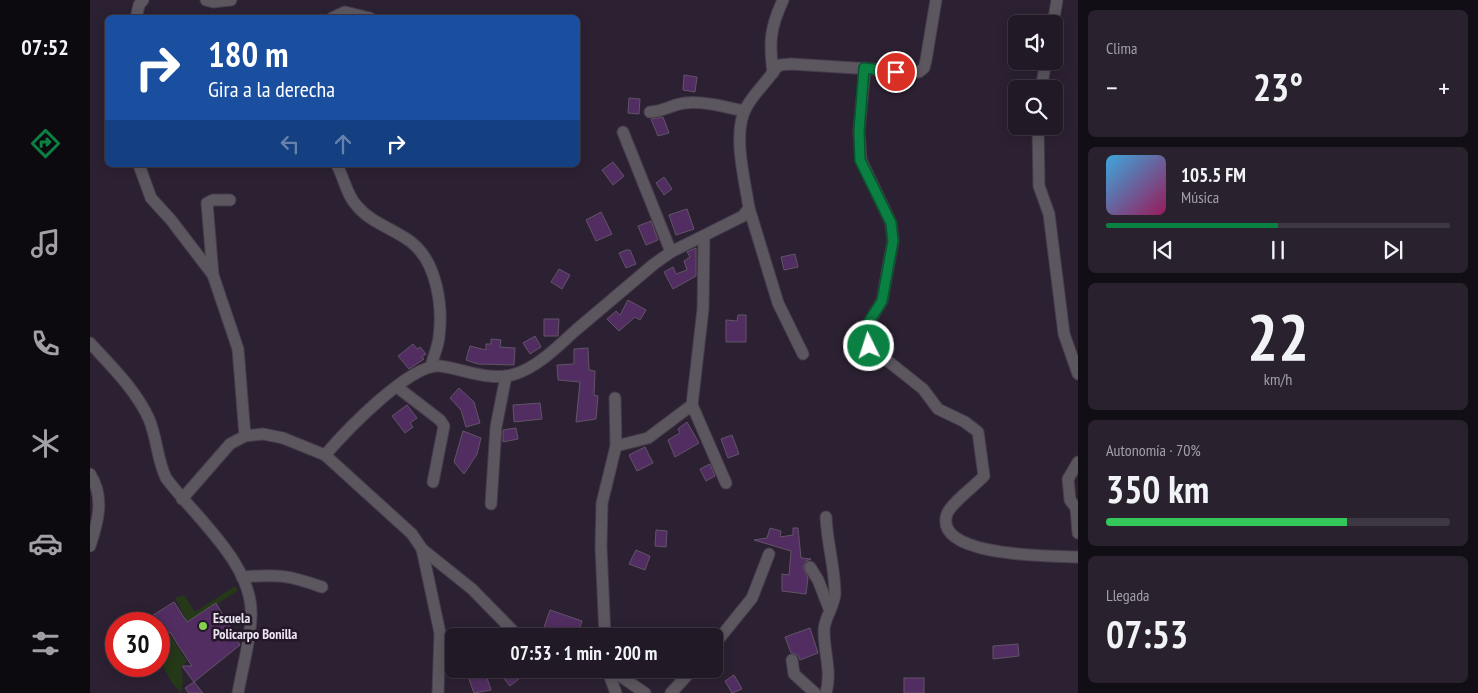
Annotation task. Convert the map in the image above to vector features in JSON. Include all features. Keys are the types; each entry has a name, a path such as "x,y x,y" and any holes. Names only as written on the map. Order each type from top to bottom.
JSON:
{"street":[{"path":"137,15 139,5 143,0"},
{"path":"206,0 213,2 231,0"},
{"path":"773,73 770,37 773,22 783,0"},
{"path":"803,354 778,303 749,208 740,135 744,111 780,65 791,64 864,68 910,73 919,72 924,68 936,0"},
{"path":"1054,15 1057,0"},
{"path":"338,15 345,12 358,15"},
{"path":"864,68 859,131 860,160 891,223 893,241 882,301 865,328 863,335 869,346 923,389 938,409 965,422 978,432 981,442 984,476 947,512 946,522 951,533 956,538 976,548 1024,555 1078,557"},
{"path":"650,112 663,111 674,105 687,102 744,111"},
{"path":"623,132 671,252"},
{"path":"1038,135 1039,186 1050,214 1064,334 1078,374"},
{"path":"140,167 151,198 171,220 213,275"},
{"path":"338,167 357,207 378,223 410,241 419,250 432,269 440,307 439,338 431,367"},
{"path":"230,200 213,200 208,203 213,275 238,349 245,436"},
{"path":"325,455 350,427 417,372 431,367 506,376 516,374 537,362 671,252 737,220 749,208"},
{"path":"704,237 703,309 692,405 726,483"},
{"path":"90,343 138,400 149,419 159,464 166,478 228,551 242,577 252,617 238,693"},
{"path":"491,504 496,427 506,376"},
{"path":"397,387 440,420 444,426 433,482"},
{"path":"605,628 600,547 602,503 616,446 615,398"},
{"path":"616,446 648,438 692,405"},
{"path":"182,499 230,444 245,436 263,434 284,438 325,455 412,534 422,549 472,588 510,628"},
{"path":"1078,462 1068,478 1070,500 1076,508 1078,533"},
{"path":"90,474 99,499 99,518 90,546"},
{"path":"826,517 827,543 832,556 835,596 824,628 829,660 829,683 826,693"},
{"path":"422,549 440,633 438,693"},
{"path":"723,633 752,598 769,554"},
{"path":"810,567 818,580 830,611"},
{"path":"242,577 270,574 290,576 322,587"},
{"path":"792,660 794,674 816,693"},
{"path":"611,678 616,693"},
{"path":"622,678 645,693"},
{"path":"671,693 685,678"}],"green space":[{"path":"235,586 238,591 170,632 170,627 185,617 175,598 184,595 195,612"},
{"path":"170,635 187,662 181,666 183,681 181,693 168,677 170,677"}],"building":[{"path":"684,75 697,77 695,92 683,90"},
{"path":"629,98 640,99 639,114 628,113"},
{"path":"663,117 669,133 658,136 651,119"},
{"path":"613,162 624,176 613,185 602,170"},
{"path":"664,177 672,189 664,195 656,183"},
{"path":"687,209 694,229 676,235 669,215"},
{"path":"601,212 612,234 596,241 586,220"},
{"path":"651,221 658,240 646,245 638,226"},
{"path":"696,248 696,276 673,289 664,272 673,267 676,274 687,270 684,261 690,257 687,252"},
{"path":"630,250 636,264 626,268 619,253"},
{"path":"795,254 798,267 784,270 781,257"},
{"path":"559,269 570,275 562,289 551,282"},
{"path":"628,300 646,310 640,320 635,317 619,331 607,319 616,311 620,315"},
{"path":"738,315 746,315 746,342 726,342 726,320 737,321"},
{"path":"544,319 559,319 558,336 544,336"},
{"path":"535,336 541,347 530,354 523,343"},
{"path":"491,339 501,340 500,347 515,348 514,365 478,364 466,360 470,346 486,350 486,344 491,344"},
{"path":"413,344 417,349 420,347 426,354 422,357 424,359 409,369 398,356"},
{"path":"588,348 589,370 595,371 594,395 598,396 596,419 576,422 580,382 558,380 557,365 574,364 574,349"},
{"path":"459,388 474,402 480,423 466,427 461,410 450,398"},
{"path":"540,403 542,419 514,422 513,405"},
{"path":"407,405 417,418 410,423 413,427 405,433 392,416"},
{"path":"687,422 699,443 675,457 668,440 680,433 678,429"},
{"path":"516,428 518,439 503,442 503,430"},
{"path":"463,431 481,438 477,454 464,474 454,462"},
{"path":"732,435 739,454 728,458 721,439"},
{"path":"645,447 653,463 637,471 629,455"},
{"path":"710,464 715,476 706,481 700,469"},
{"path":"770,528 781,531 780,537 793,535 793,528 798,528 801,558 811,559 806,561 803,567 808,578 806,594 782,591 782,574 789,575 791,551 754,540 767,538"},
{"path":"656,530 667,531 666,547 655,546"},
{"path":"636,550 650,556 645,570 629,564"},
{"path":"174,602 187,622 216,603 240,645 194,682 182,666 192,666 170,632 170,612 158,612"},
{"path":"550,610 582,621 580,628 544,628"},
{"path":"810,628 818,653 800,660 798,655 791,653 785,637"},
{"path":"1018,644 1019,656 993,659 993,646"},
{"path":"734,675 742,689 732,693 725,681"},
{"path":"469,678 487,678 491,690 474,693"},
{"path":"503,678 520,678 510,686"},
{"path":"904,678 924,678 924,693 904,693"},
{"path":"194,682 203,693 189,693 185,688"}],"place":[{"name":"Escuela Policarpo Bonilla","path":"203,626"}],"route":[{"path":"869,346 863,335 865,328 882,301 893,241 891,223 860,160 859,131 864,68 896,72"}]}
